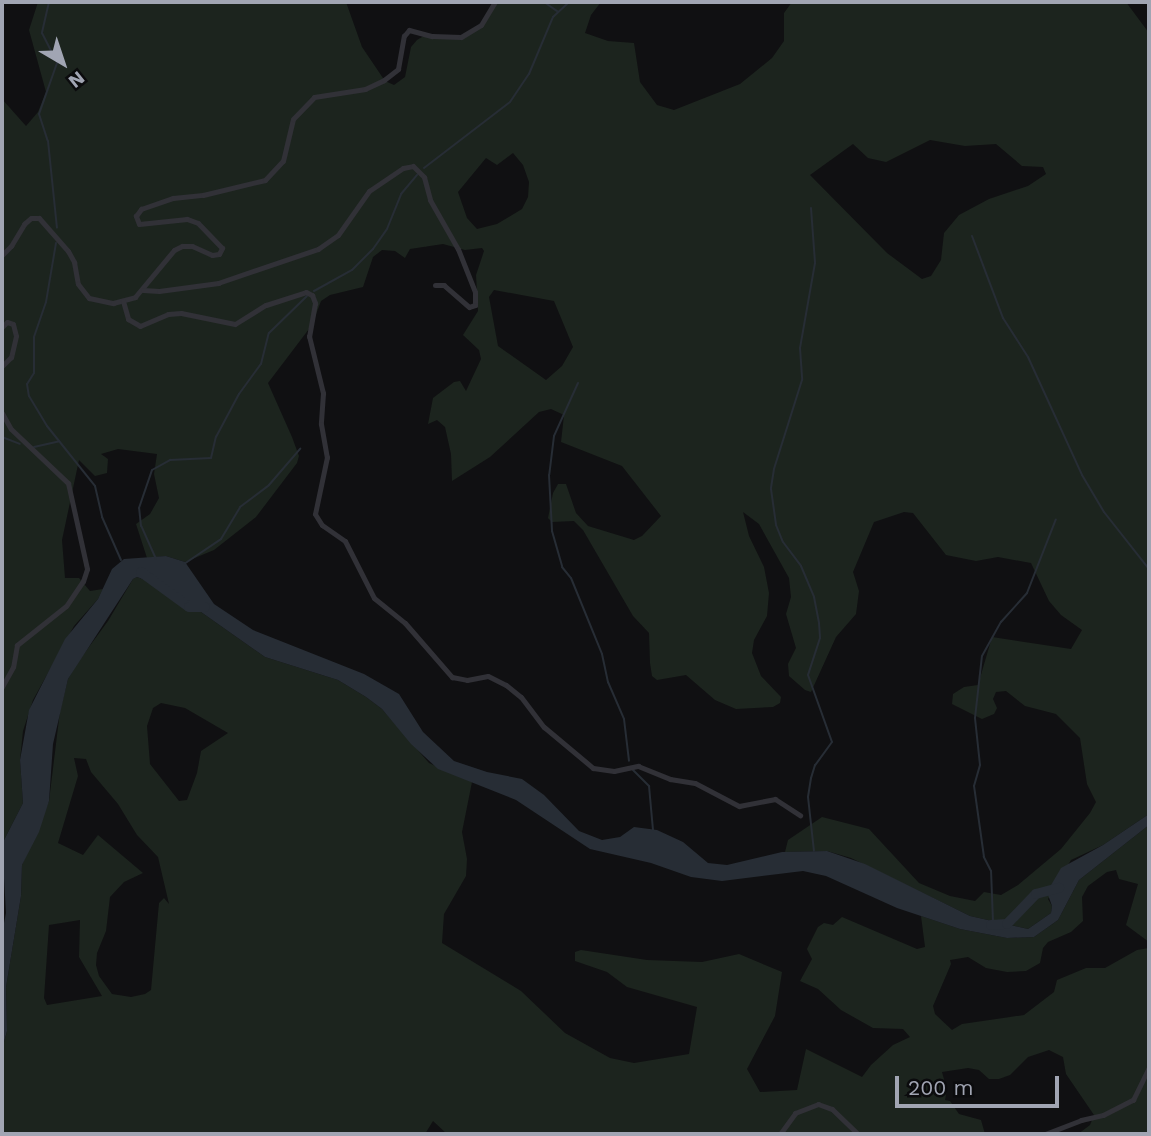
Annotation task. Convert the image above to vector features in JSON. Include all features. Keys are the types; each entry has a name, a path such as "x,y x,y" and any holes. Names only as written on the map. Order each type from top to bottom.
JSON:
{"street":[{"path":"2,255 11,246 24,224 31,218 39,218 68,251 82,291 100,302 123,301 143,290 174,250 181,246 192,246 212,256 219,254 222,248 198,223 187,219 139,224 136,216 141,209 173,198 203,195 265,180 283,161 293,119 314,97 365,89 383,80 398,69 404,36 409,30 439,37 461,37 481,25 495,2"},
{"path":"143,290 159,291 218,283 318,250 338,235 369,191 403,168 413,166 424,177 430,200 458,249 475,292 475,304 469,307 444,285 435,285"},
{"path":"123,301 126,316 140,326 168,314 181,313 235,324 266,305 306,292 312,295 315,303 309,336 323,393 321,424 327,457 315,514 322,525 345,541 374,598 405,622 437,664 452,677 467,680 488,676 506,685 521,697 544,727 593,768 614,771 638,766 670,779 695,783 739,806 775,799 800,815"},
{"path":"2,327 7,322 13,324 16,336 11,357 2,366"},
{"path":"2,413 11,429 68,484 87,569 83,581 66,606 17,645 13,667 2,687"},
{"path":"1045,1134 1080,1120 1103,1115 1133,1100 1149,1067"},
{"path":"780,1134 795,1113 818,1104 832,1109 858,1134"}],"shaded area":[{"path":"38,2 346,2 362,47 385,81 394,85 405,77 411,47 417,40 427,34 455,39 485,21 498,2 601,2 591,15 585,33 608,41 634,43 640,82 657,105 674,110 740,84 772,58 784,41 784,13 792,2 1126,2 1149,33 1149,814 1103,845 1071,860 1048,899 1052,906 1051,913 1028,929 970,916 851,858 827,851 785,852 788,840 822,817 869,829 919,883 950,896 975,901 984,892 1001,895 1018,885 1061,849 1096,802 1087,784 1080,738 1056,714 1025,706 1006,691 996,692 993,699 997,708 994,714 982,719 952,704 953,694 964,687 978,685 992,637 1071,649 1082,630 1061,615 1049,601 1031,563 998,557 976,561 946,555 913,513 904,512 874,522 853,572 859,591 856,614 836,637 811,692 805,690 789,676 788,664 796,648 786,614 791,597 789,578 759,524 743,512 749,536 764,567 769,593 767,616 754,640 752,653 761,676 781,697 780,703 773,707 736,709 715,700 686,675 657,680 652,676 649,633 633,616 583,530 574,521 552,522 548,518 553,493 558,484 566,484 576,513 588,526 634,540 642,536 661,516 622,466 561,442 564,415 551,409 539,412 490,457 452,481 451,454 445,427 437,420 428,424 433,398 454,382 460,381 466,391 481,359 479,350 463,335 478,311 476,275 484,251 482,248 465,250 443,244 410,249 405,258 395,251 382,250 373,257 363,287 330,295 321,301 312,325 268,383 299,456 297,463 256,517 214,550 185,562 166,556 147,558 136,524 150,514 159,498 154,474 157,454 118,449 101,454 108,459 107,473 95,476 79,460 62,540 65,578 79,578 90,591 103,589 98,599 74,626 33,700 23,731 20,760 23,803 2,844 2,99 26,126 38,112 46,92 29,30","holes":["930,140 965,146 996,144 1022,166 1043,167 1046,174 1028,186 989,199 959,215 944,233 941,260 931,276 922,279 887,253 810,175 853,144 868,158 886,162","513,153 523,165 529,182 528,197 522,209 497,224 477,229 467,218 458,192 486,158 497,165","494,290 554,301 573,347 562,366 546,380 498,346 489,297"]},
{"path":"166,556 185,562 214,604 253,630 364,674 399,694 423,732 454,761 487,772 522,779 544,795 579,831 602,840 620,837 634,827 657,830 683,842 708,863 727,865 782,852 827,851 865,864 970,916 1028,929 1051,913 1052,906 1047,892 1061,868 1103,845 1149,814 1149,825 1079,880 1058,920 1034,937 1007,938 960,929 897,908 826,876 803,871 722,881 691,877 651,863 590,849 516,800 438,769 411,744 382,709 366,697 338,680 265,657 167,588 137,577 133,579 68,679 53,744 49,801 39,832 22,865 21,896 6,987 7,1031 2,1049 2,933 6,913 2,844 23,803 20,760 29,710 65,639 98,599 112,569 124,559"},
{"path":"137,577 167,588 265,657 338,680 382,709 429,763 472,782 462,832 467,859 466,876 444,914 442,943 521,991 565,1033 610,1058 634,1063 689,1054 697,1007 627,987 607,972 575,961 575,952 581,950 647,960 702,962 739,954 782,972 775,1016 747,1069 760,1092 797,1090 806,1049 862,1077 893,1045 910,1037 903,1029 873,1028 841,1010 818,989 800,981 812,959 807,949 818,927 824,923 833,925 842,917 917,949 925,947 921,916 960,929 1007,938 1034,937 1058,920 1079,880 1149,825 1149,942 1126,925 1138,884 1119,879 1116,870 1107,872 1088,886 1082,897 1083,921 1071,932 1048,942 1043,948 1040,963 1026,971 1007,972 986,968 968,957 950,960 951,964 933,1006 935,1014 952,1030 962,1024 1024,1015 1054,992 1057,980 1086,968 1105,968 1137,950 1149,948 1149,1134 1078,1134 1090,1125 1094,1115 1066,1074 1063,1057 1049,1050 1028,1057 1010,1075 999,1079 989,1079 979,1070 968,1068 942,1072 947,1090 945,1100 950,1101 959,1114 981,1120 985,1134 447,1134 433,1121 425,1134 2,1134 2,1049 7,1031 6,987 21,896 22,865 49,801 60,711 68,679 133,579","holes":["161,703 185,708 228,733 201,751 197,773 187,800 179,801 150,764 147,726 153,708","74,758 86,759 91,772 118,804 137,835 158,857 169,904 164,898 159,903 151,990 145,994 131,997 112,994 99,976 96,965 97,953 106,931 110,897 124,882 143,873 98,835 83,855 58,843 78,776","80,920 79,957 102,996 47,1005 44,998 49,925"]}],"waterway":[{"path":"49,2 42,33 57,63 39,114 48,141 57,228"},
{"path":"544,2 557,11"},
{"path":"424,168 510,102 529,74 553,17 569,2"},
{"path":"314,291 352,270 373,249 387,229 401,194 417,175"},
{"path":"811,208 815,263 800,348 802,380 774,469 771,489 776,525 783,542 801,566 814,597 819,623 820,638 808,675 832,742 815,765 811,778 808,797 814,851"},
{"path":"972,236 1003,318 1028,357 1082,475 1104,512 1149,569"},
{"path":"56,243 46,302 34,337 34,373 27,384 29,396 47,426 95,486 102,517 121,560"},
{"path":"156,559 141,526 139,508 152,470 170,460 211,458 216,437 239,394 261,364 269,333 307,296"},
{"path":"578,383 554,436 549,475 552,531 562,567 571,578 602,654 608,682 624,719 629,761"},
{"path":"2,437 20,444"},
{"path":"34,447 59,441"},
{"path":"184,564 221,539 240,507 269,485 300,449"},
{"path":"993,922 991,871 984,857 974,786 980,765 975,718 982,656 1001,622 1027,593 1056,519"},
{"path":"141,572 189,607 205,607"},
{"path":"633,770 649,786 653,830"},
{"path":"991,925 1007,924 1036,894 1059,888"}]}
